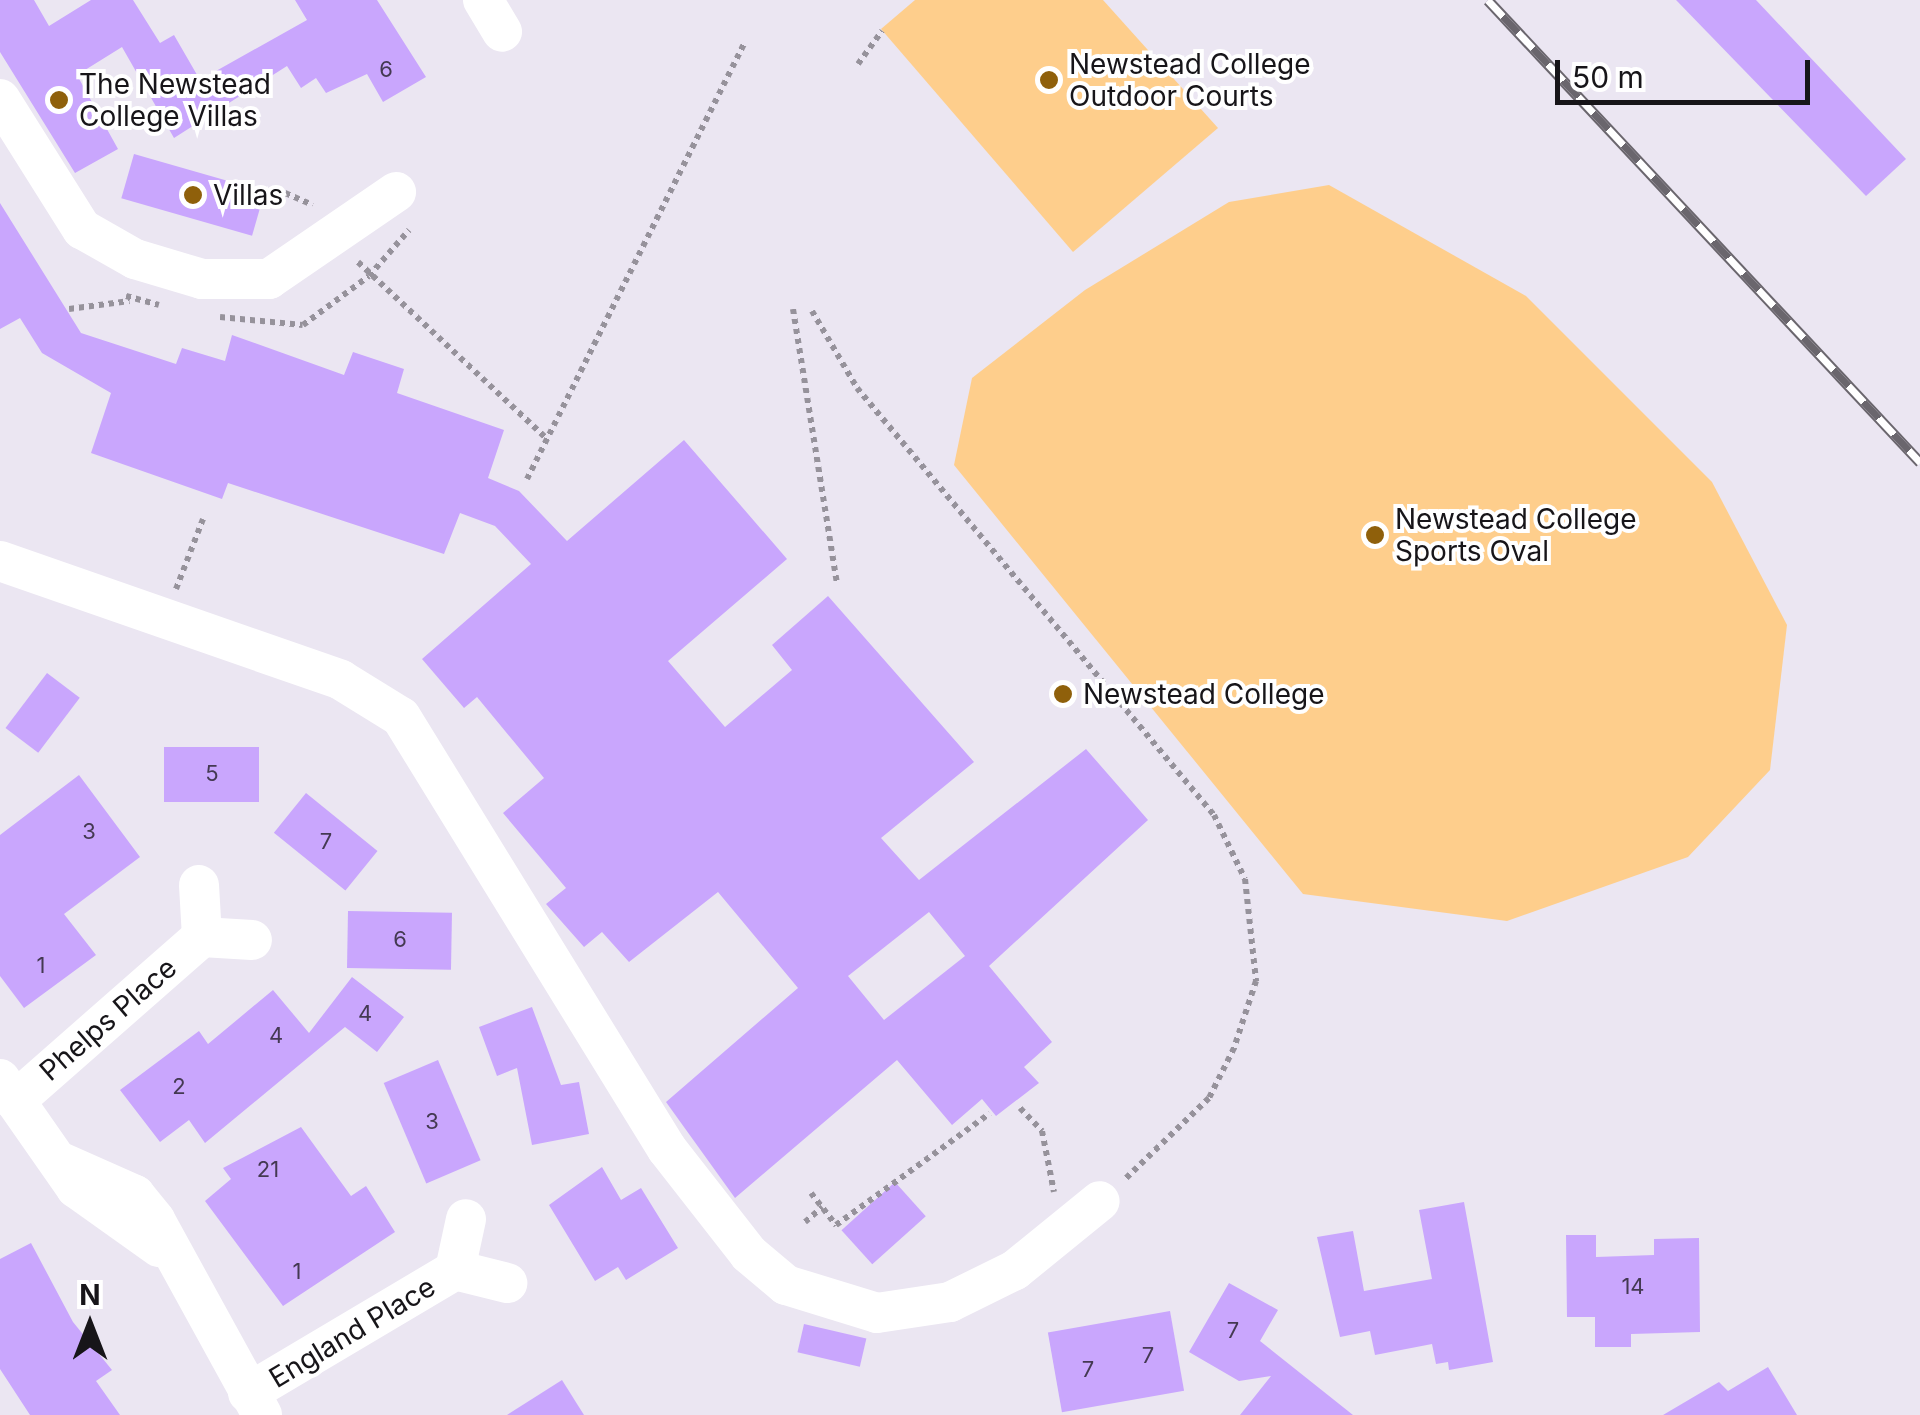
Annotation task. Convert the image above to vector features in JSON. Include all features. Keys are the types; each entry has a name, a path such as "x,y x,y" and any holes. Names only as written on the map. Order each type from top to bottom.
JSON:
{"street":[{"path":"0,99 62,206 82,230 135,259 253,281 301,264 396,192"},
{"path":"0,561 341,680 401,717 667,1149 749,1254 786,1285 877,1312 950,1302 1053,1238 1100,1201"},
{"name":"Phelps Place","path":"199,885 202,937"},
{"name":"Phelps Place","path":"8,1090 202,937 252,940"},
{"path":"8,1090 63,1163 76,1188 165,1252 255,1404"},
{"name":"England Place","path":"255,1404 455,1270 466,1219"},
{"name":"England Place","path":"455,1270 508,1283"}],"path":[{"path":"858,64 882,31"},
{"path":"527,479 744,44"},
{"path":"276,189 310,200 369,276 547,438"},
{"path":"69,309 130,301"},
{"path":"793,309 837,584"},
{"path":"812,311 857,388 1214,815 1245,879 1256,981 1234,1048 1176,1137 1100,1201"},
{"path":"165,618 203,519"},
{"path":"1020,1108 1049,1150 1053,1238"},
{"path":"811,1193 836,1225 990,1113"},
{"path":"805,1222 822,1208"}],"shaded area":[{"name":"Newstead College Outdoor Courts","path":"915,0 1103,0 1218,128 1073,252 881,29"},
{"name":"Newstead College Sports Oval","path":"1329,185 1526,296 1712,482 1787,625 1770,770 1688,857 1507,921 1303,894 954,465 972,378 1085,290 1229,202"}],"building":[{"path":"0,0 34,0 49,26 91,0 133,0 160,43 174,35 200,80 307,20 295,0 377,0 426,77 383,102 367,74 326,93 316,78 301,88 287,66 174,138 122,47 77,75 118,149 75,173 0,52"},
{"path":"1676,0 1756,0 1906,159 1866,196"},
{"name":"Villas","path":"134,154 265,191 252,236 121,198"},
{"path":"0,203 81,333 176,364 182,348 225,361 232,335 344,375 353,352 404,369 397,393 504,430 488,478 519,491 567,541 684,440 787,559 668,661 725,727 792,670 772,645 828,596 974,762 881,838 919,880 1086,749 1148,820 989,966 1052,1042 1024,1067 1039,1083 996,1116 982,1099 952,1125 897,1060 735,1198 666,1102 798,988 718,892 629,962 602,932 584,947 546,904 566,888 503,813 544,778 477,697 464,708 422,659 531,564 495,526 460,513 444,554 228,483 222,499 91,453 111,393 42,353 20,318 0,329","holes":["929,912 965,956 884,1020 848,976"]},
{"path":"47,673 80,698 38,753 5,728"},
{"path":"164,747 259,747 259,802 164,802"},
{"path":"79,775 140,857 64,914 96,955 24,1008 0,976 0,835"},
{"path":"306,793 377,851 345,891 274,833"},
{"path":"348,911 452,913 451,970 347,968"},
{"path":"352,977 404,1017 377,1052 345,1027 205,1143 189,1120 160,1142 120,1090 199,1031 208,1044 273,990 309,1033"},
{"path":"532,1007 561,1085 579,1082 589,1134 532,1145 517,1068 497,1076 479,1027"},
{"path":"438,1060 481,1160 426,1183 384,1083"},
{"path":"301,1127 351,1196 366,1186 395,1232 283,1306 205,1201 231,1179 223,1168"},
{"path":"602,1167 621,1200 641,1188 678,1248 626,1280 618,1267 595,1281 549,1205"},
{"path":"895,1182 926,1216 872,1264 841,1230"},
{"path":"1464,1202 1493,1362 1449,1370 1448,1362 1436,1364 1432,1344 1375,1355 1370,1331 1340,1337 1317,1237 1353,1231 1364,1291 1432,1279 1419,1210"},
{"path":"1566,1235 1596,1235 1596,1257 1654,1255 1654,1239 1699,1238 1700,1332 1631,1334 1631,1347 1595,1347 1595,1317 1567,1317"},
{"path":"31,1243 73,1322 112,1370 96,1381 120,1415 30,1415 0,1369 0,1259"},
{"path":"1229,1283 1278,1310 1260,1341 1353,1415 1240,1415 1271,1376 1239,1381 1189,1352"},
{"path":"1170,1311 1184,1391 1062,1412 1048,1333"},
{"path":"804,1324 866,1338 860,1367 797,1352"},
{"path":"1768,1367 1797,1415 1663,1415 1719,1382 1728,1391"},
{"path":"562,1380 584,1415 507,1415"}],"railway":[{"path":"1488,0 1920,462"}],"place":[{"name":"Newstead College Outdoor Courts","path":"1049,80"},
{"name":"The Newstead College Villas","path":"59,100"},
{"name":"Villas","path":"193,195"},
{"name":"Newstead College Sports Oval","path":"1375,535"},
{"name":"Newstead College","path":"1063,694"}]}
